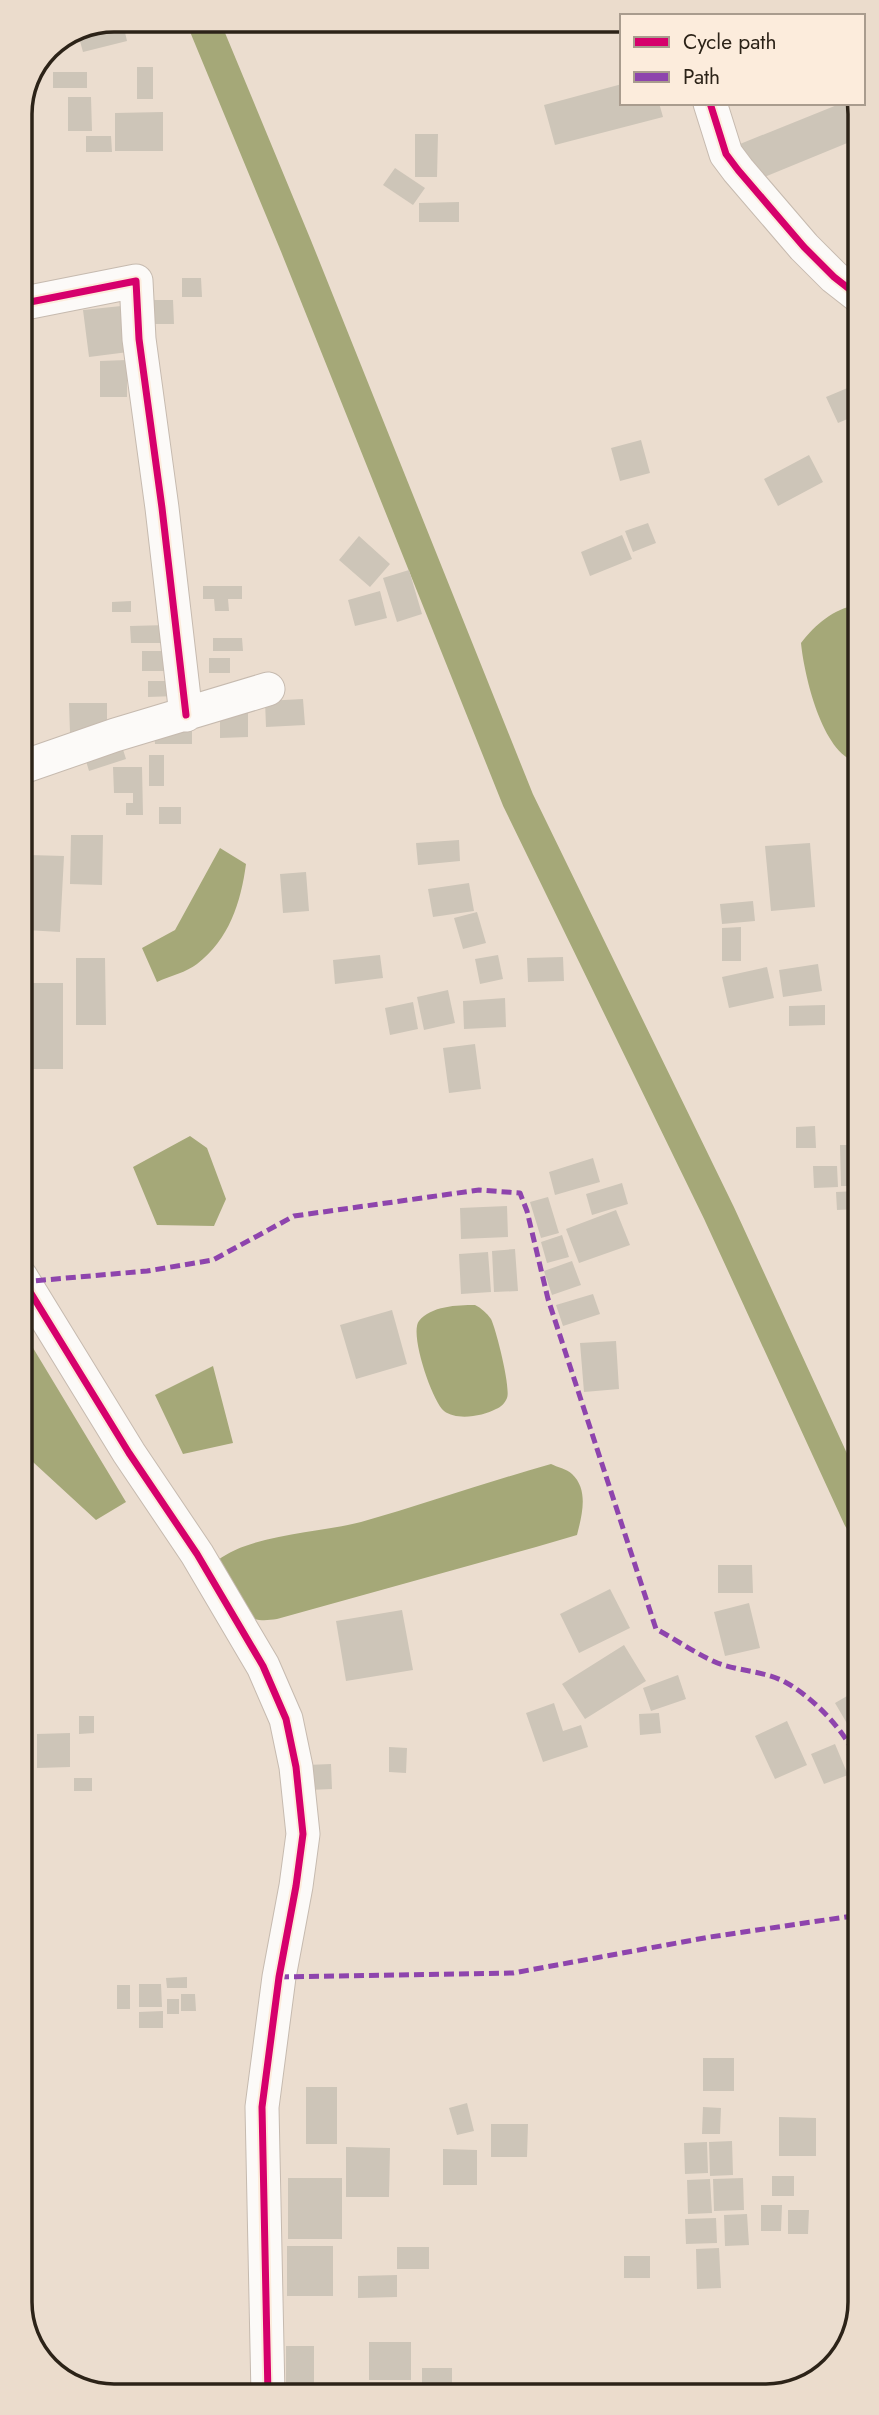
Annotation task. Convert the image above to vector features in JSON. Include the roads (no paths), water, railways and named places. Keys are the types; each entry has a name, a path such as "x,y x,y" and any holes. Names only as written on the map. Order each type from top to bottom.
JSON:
{"street":[{"path":"711,105 726,154 738,170 804,247 848,288"},
{"path":"32,302 136,281 139,339 186,715"},
{"path":"32,764 116,735 268,689"},
{"path":"32,1295 129,1452 197,1553 262,1666 286,1719 296,1767 303,1834 279,1977 262,2107 268,2383"}],"waterway":[{"path":"207,32 518,800 719,1213 848,1494"}]}
